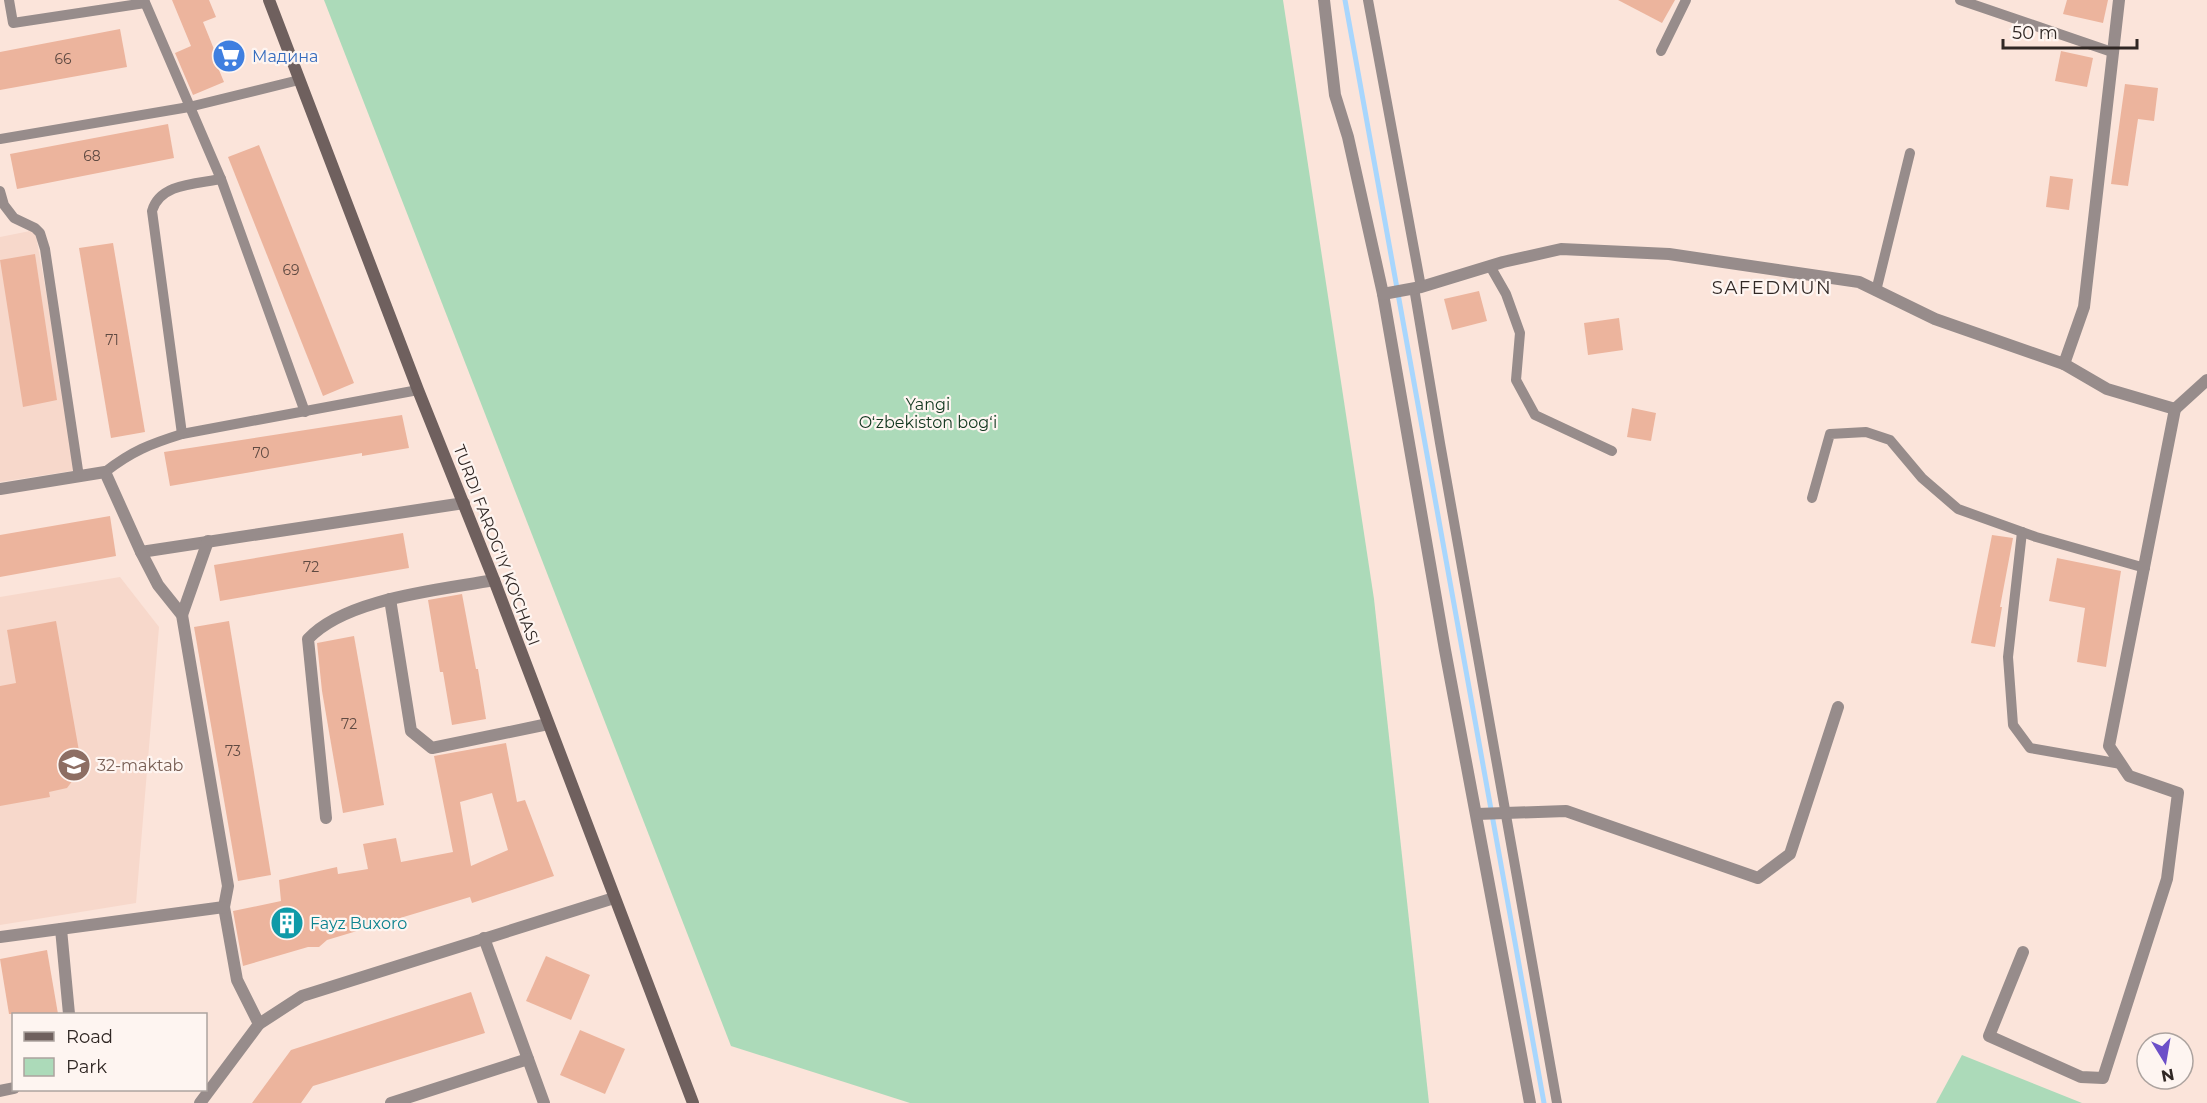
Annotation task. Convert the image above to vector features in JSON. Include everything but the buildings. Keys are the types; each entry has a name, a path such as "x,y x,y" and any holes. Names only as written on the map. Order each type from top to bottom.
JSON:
{"main road":[{"name":"TURDI FAROG'IY KO'CHASI","path":"269,0 418,390 494,580 693,1103"}],"street":[{"path":"1324,0 1335,95 1348,137 1383,294 1445,650 1491,813 1530,1103"},
{"path":"2064,364 2084,307 2119,0"},
{"path":"1383,294 1415,288 1490,266 1561,249 1669,254 1859,282 1935,319 2064,364 2107,388 2175,409"},
{"path":"2023,952 1989,1036 2081,1077 2103,1078 2167,879 2178,793 2129,776 2109,746 2175,409 2207,380"},
{"path":"0,489 105,472 158,585 182,615 228,886 224,907 237,980 259,1024"},
{"path":"141,552 464,503"},
{"path":"182,615 208,542"},
{"path":"326,818 308,639 319,627 334,618 390,599 494,580"},
{"path":"390,599 411,731 432,748 548,724"},
{"path":"1491,813 1566,811 1758,878 1790,854 1838,707"},
{"path":"200,1103 259,1024 303,996 614,898"},
{"path":"0,937 224,907"},
{"path":"61,929 69,1013"},
{"path":"484,939 544,1103"},
{"path":"391,1103 528,1059"}],"lane":[{"path":"9,0 13,23 144,1 221,179 305,412"},
{"path":"1368,0 1440,443 1491,813 1557,1103"},
{"path":"1661,51 1686,0"},
{"path":"1960,0 2112,52"},
{"path":"0,139 189,107 299,80"},
{"path":"1876,291 1910,153"},
{"path":"182,435 152,211 154,201 167,190 221,179"},
{"path":"0,191 4,205 14,218 35,228 40,233 45,249 79,477"},
{"path":"1490,266 1506,294 1520,333 1516,380 1535,415 1612,451"},
{"path":"105,472 128,455 148,445 182,435 418,390"},
{"path":"1812,498 1830,434 1866,432 1890,440 1922,478 1958,509 2022,532 2145,568"},
{"path":"2022,532 2008,657 2013,725 2030,748 2121,764"}],"shaded area":[{"path":"35,230 78,470 0,482 0,237"},
{"name":"32-maktab","path":"120,577 159,627 136,903 0,925 0,597"}],"green space":[{"name":"Yangi Oʻzbekiston bogʻi","path":"324,0 1283,0 1374,599 1429,1103 910,1103 731,1046"},
{"path":"1962,1055 2082,1103 1936,1103"}],"waterway":[{"path":"1345,0 1544,1103"}],"place":[{"name":"Мадина","path":"229,56"},
{"name":"32-maktab","path":"74,765"},
{"name":"Fayz Buxoro","path":"287,923"}],"district":[{"name":"SAFEDMUN","path":"1772,288"}]}
